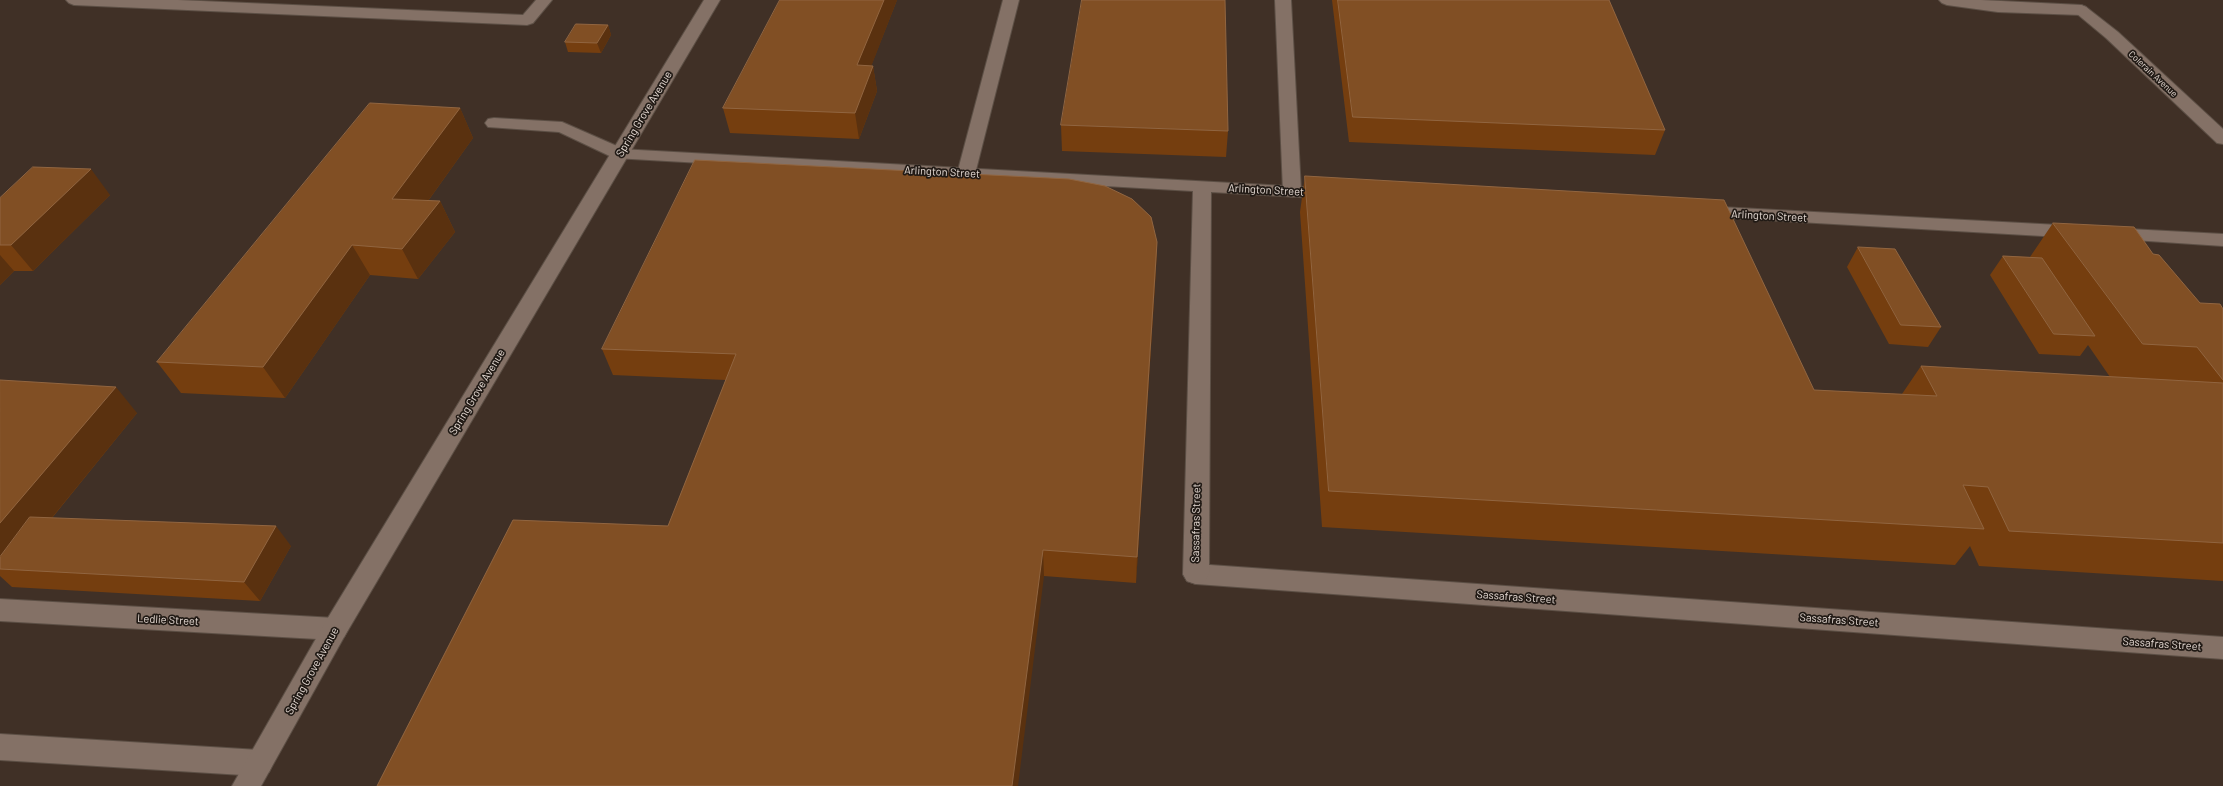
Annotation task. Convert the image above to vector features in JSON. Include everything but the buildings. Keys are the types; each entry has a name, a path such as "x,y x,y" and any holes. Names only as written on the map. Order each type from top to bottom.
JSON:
{"street":[{"path":"74,0 527,20 544,0"},
{"name":"Spring Grove Avenue","path":"246,786 335,629 712,0"},
{"path":"966,174 1011,0"},
{"path":"1283,0 1292,191"},
{"name":"Colerain Avenue","path":"1947,0 1998,7 2081,10 2112,35 2223,139"},
{"path":"494,123 562,127 620,154"},
{"name":"Arlington Street","path":"620,154 1348,194"},
{"name":"Sassafras Street","path":"1202,186 1196,574 2223,648"},
{"name":"Arlington Street","path":"1682,211 2223,240"},
{"name":"Ledlie Street","path":"0,610 335,629"},
{"path":"0,747 259,763"}]}
